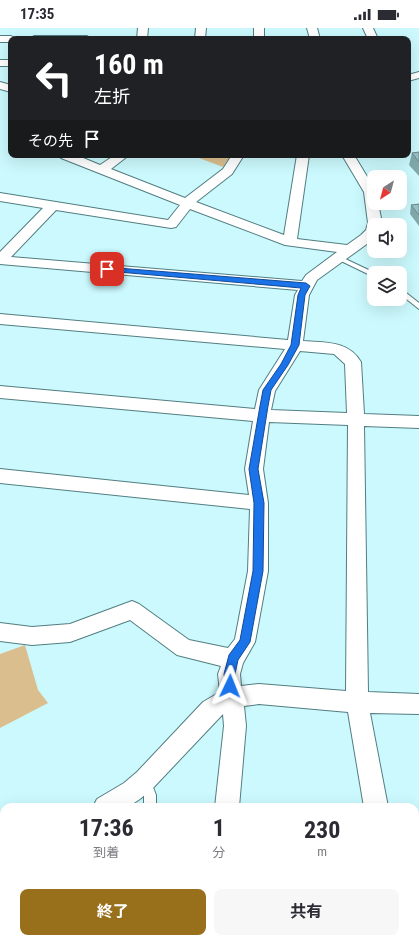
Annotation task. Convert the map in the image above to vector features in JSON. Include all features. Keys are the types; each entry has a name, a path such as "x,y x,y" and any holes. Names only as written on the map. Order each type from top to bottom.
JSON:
{"street":[{"path":"73,158 186,204 290,242 345,254"},
{"path":"102,169 118,158"},
{"path":"0,196 171,224 186,204 228,171 236,158"},
{"path":"290,242 303,158"},
{"path":"350,158 370,192 374,218"},
{"path":"0,260 53,205"},
{"path":"227,803 235,726 229,674 233,658 245,642 258,571 259,503 254,469 267,390 284,365 295,345 302,295 311,278 367,237"},
{"path":"0,260 306,286"},
{"path":"0,319 338,349 353,362 356,419 357,702 375,803"},
{"path":"0,392 262,416 419,422"},
{"path":"0,476 259,503"},
{"path":"0,632 32,636 70,633 132,610 184,648 233,658"},
{"path":"112,803 132,791 145,780 211,709 231,697 259,694 357,702 419,704"}],"lane":[{"path":"345,254 367,270"},
{"path":"407,296 419,307"},
{"path":"145,780 150,795 150,803"}],"shaded area":[{"path":"199,158 229,158 223,167"},
{"path":"25,645 38,690 48,703 0,728 0,654"}],"building":[{"path":"419,152 419,162 412,153"},
{"path":"419,204 419,215 411,205"}],"route":[{"path":"107,269 306,286 302,295 295,345 284,365 267,390 262,416 254,469 259,503 258,571 245,642 233,658 229,674 230,686"}]}
